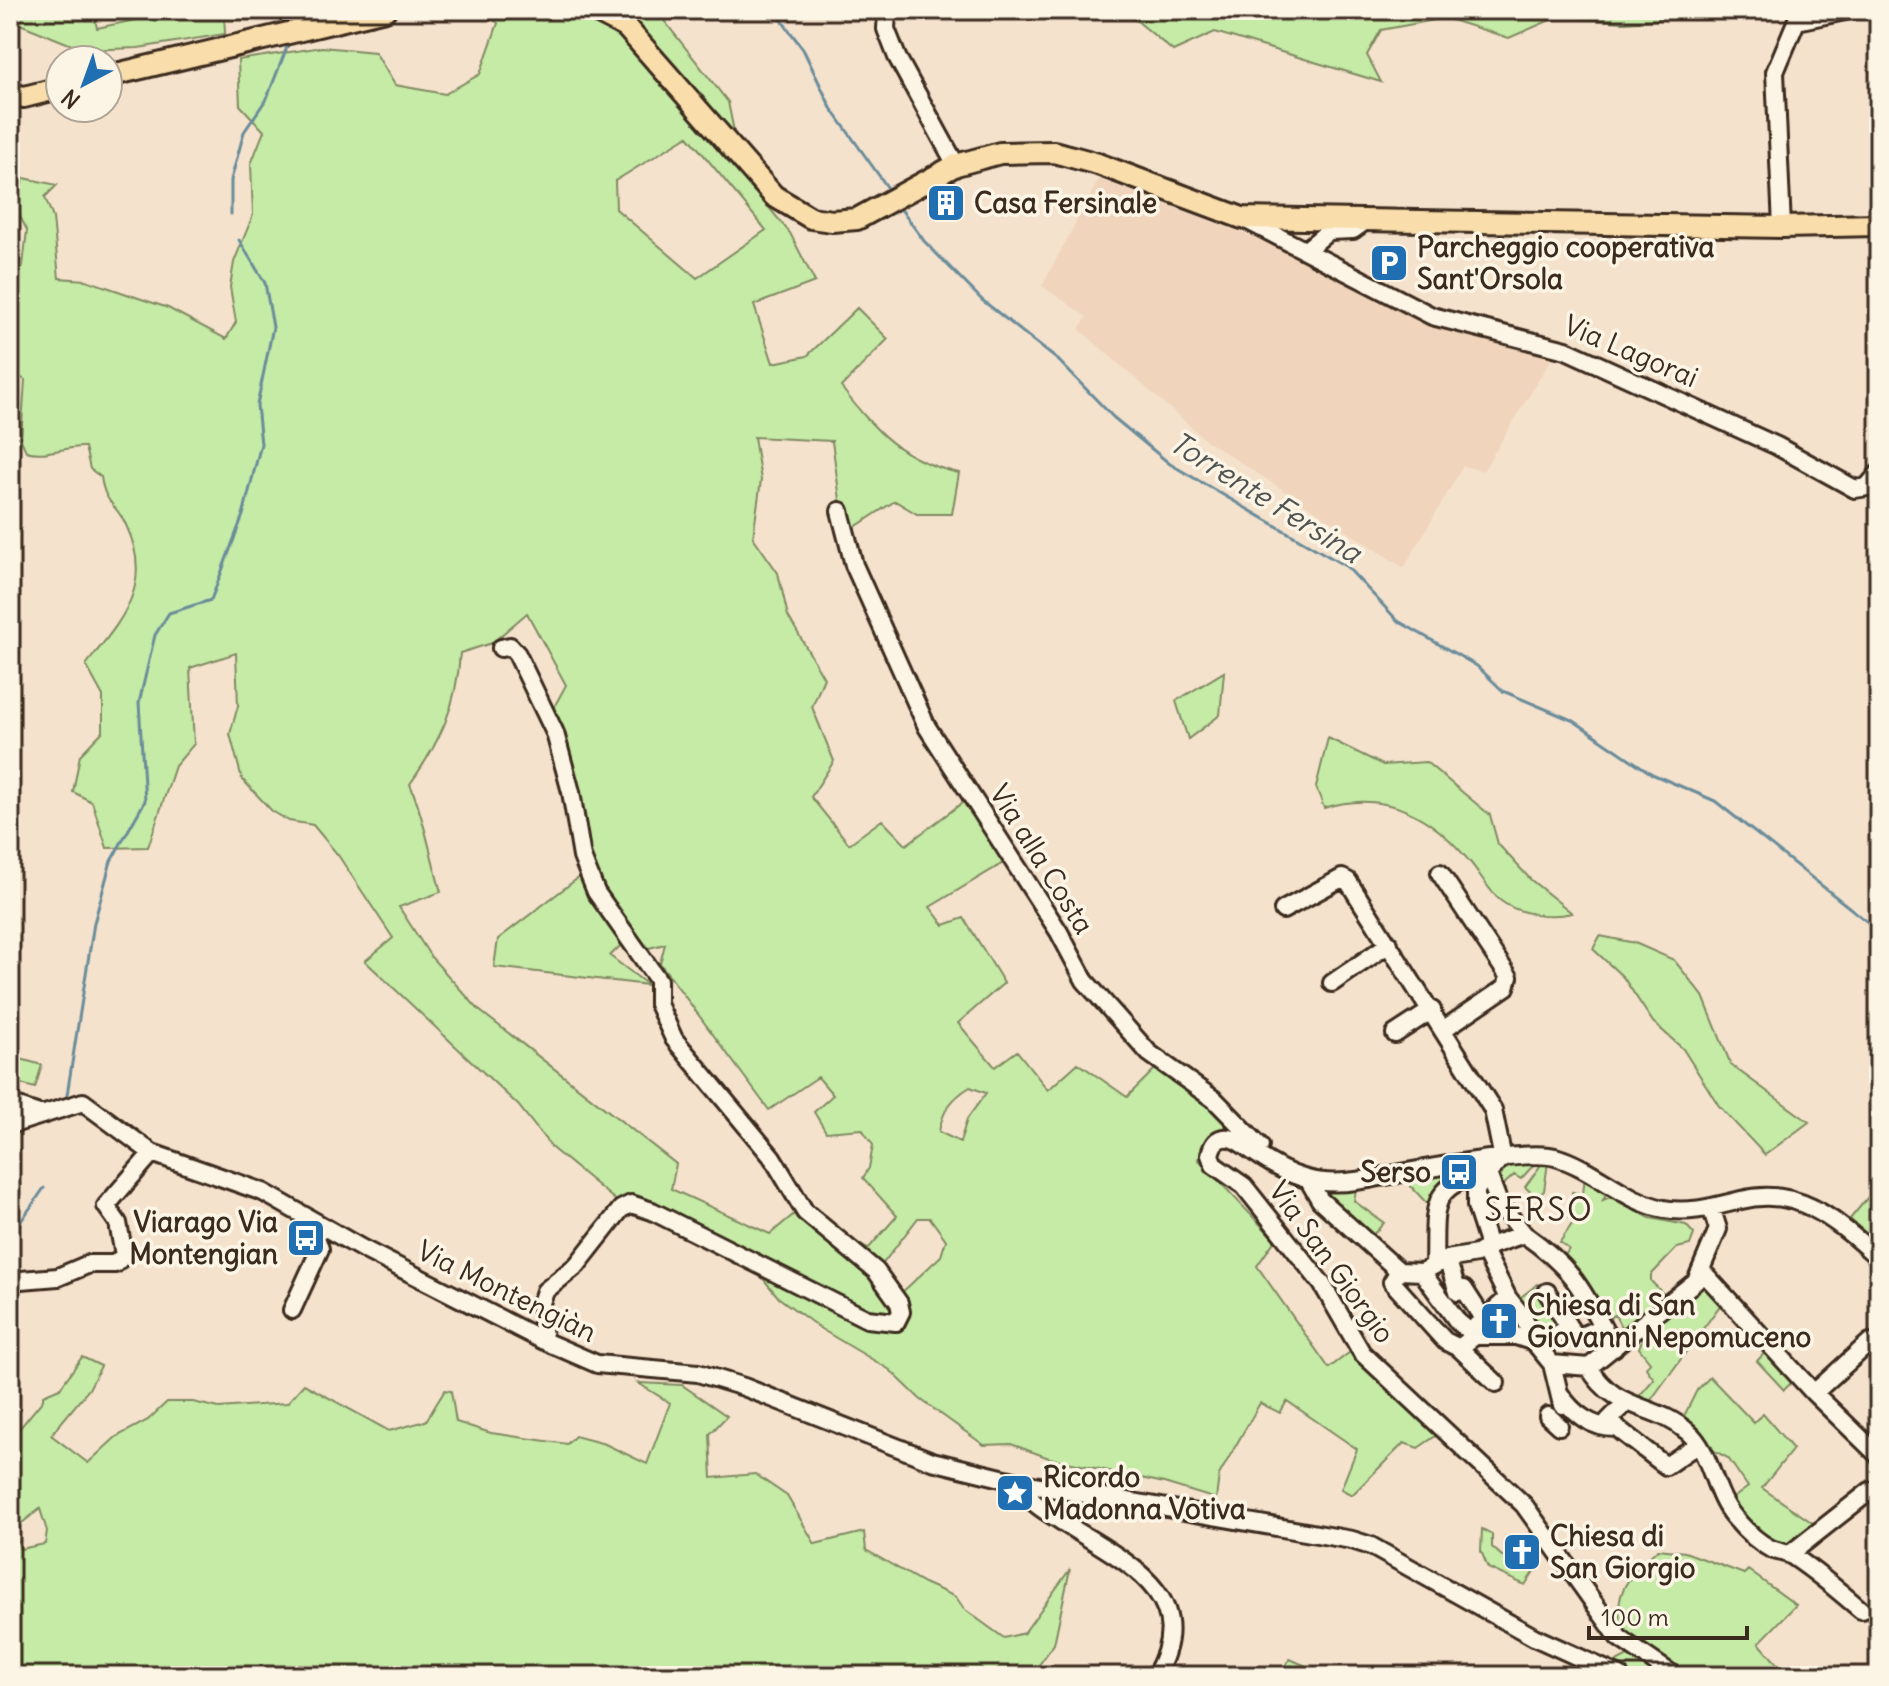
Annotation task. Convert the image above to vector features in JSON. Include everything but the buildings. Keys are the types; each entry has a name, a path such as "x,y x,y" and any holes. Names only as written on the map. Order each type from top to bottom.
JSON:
{"main road":[{"path":"124,72 385,10"},
{"name":"Via Lagorai","path":"593,10 626,27 739,158 790,208 832,221 865,216 956,165 1000,153 1054,152 1098,164 1242,218 1782,227 1879,225"},
{"path":"10,94 24,97 44,92"}],"street":[{"path":"1782,227 1775,72 1799,15 1850,10"},
{"path":"887,12 886,29 897,57 956,165"},
{"name":"Via Lagorai","path":"1242,218 1432,316 1566,350 1777,446 1855,489 1867,487 1879,473"},
{"path":"1306,219 1307,249"},
{"name":"Via Lagorai","path":"1307,249 1329,231 1353,230 1367,220"},
{"name":"Via alla Costa","path":"840,511 854,565 927,727 1059,932 1085,981 1149,1053 1215,1100 1245,1133 1284,1166 1282,1172"},
{"path":"501,648 510,646 517,654 555,733 571,792 582,857 596,892 617,927 658,980 658,1004 674,1039 772,1157 805,1212 876,1271 899,1303 901,1312 896,1322 867,1319 803,1290 652,1211 631,1204 621,1209 577,1265 545,1291 541,1303 544,1341"},
{"path":"1440,873 1509,977 1506,987 1444,1029"},
{"path":"1283,910 1342,878 1348,881 1432,1010 1493,1110 1501,1160 1476,1190 1486,1254 1508,1298 1524,1318 1536,1345 1552,1364 1560,1394 1569,1409 1595,1426 1618,1428"},
{"path":"1332,983 1389,944"},
{"path":"1395,1034 1432,1010"},
{"name":"Via Montengiàn","path":"42,1115 83,1102 152,1153 263,1192 311,1222 544,1341 597,1364 698,1373 744,1387 932,1461 1022,1483 1352,1540 1371,1546 1534,1637 1620,1676"},
{"path":"10,1104 42,1115"},
{"path":"10,1125 42,1115"},
{"name":"Via San Giorgio","path":"1675,1676 1619,1638 1524,1505 1362,1353 1322,1284 1244,1186 1214,1165 1210,1155 1212,1145 1221,1138 1232,1138 1282,1172 1309,1181 1332,1184 1551,1156 1583,1167 1634,1197 1662,1208 1687,1211 1750,1197 1780,1196 1812,1205 1879,1258"},
{"path":"21,1280 58,1277 89,1264 115,1264 124,1255 118,1223 106,1206 152,1153"},
{"path":"1488,1174 1499,1203 1524,1234 1551,1253 1580,1285 1614,1348"},
{"path":"1488,1174 1462,1178 1447,1187 1436,1205 1434,1265 1458,1322 1473,1334 1516,1336 1536,1345"},
{"path":"1309,1181 1320,1200 1399,1271"},
{"path":"1591,1370 1675,1300 1702,1271 1718,1229 1711,1207"},
{"path":"292,1310 320,1249 311,1222"},
{"path":"1496,1383 1459,1348 1445,1341 1392,1282 1399,1271 1477,1254 1487,1247 1524,1234"},
{"path":"1434,1265 1458,1292 1464,1289 1482,1317"},
{"path":"1702,1271 1814,1393 1879,1456"},
{"path":"1547,1292 1576,1338 1602,1327"},
{"path":"1459,1348 1473,1334 1482,1317 1508,1298"},
{"path":"1536,1345 1569,1327"},
{"path":"1814,1393 1870,1342 1879,1350"},
{"path":"1552,1364 1591,1370 1604,1389 1625,1404 1648,1408 1677,1423 1698,1444 1716,1490 1732,1515 1770,1548 1790,1554 1861,1610"},
{"path":"1557,1420 1560,1394"},
{"path":"1625,1404 1608,1421 1666,1466 1698,1444"},
{"path":"1022,1483 1035,1504 1121,1559 1149,1581 1166,1602 1171,1623 1168,1647 1155,1676"},
{"path":"1790,1554 1870,1491"}],"shaded area":[{"path":"1099,179 1301,255 1408,314 1554,355 1483,471 1463,466 1404,568 1207,441 1079,329 1087,317 1042,286"}],"green space":[{"path":"10,10 93,10 97,28 182,10 224,10 225,34 124,49 124,44 69,44 10,20"},
{"path":"480,10 684,10 662,18 728,102 743,176 790,233 815,282 754,305 773,363 807,356 857,308 888,339 841,387 866,418 892,442 921,461 959,473 952,514 917,514 895,501 852,529 843,522 832,441 754,437 761,480 753,537 778,573 788,616 824,678 812,707 834,761 811,797 849,844 882,820 906,845 970,797 1003,863 930,907 944,925 964,918 1004,983 958,1023 995,1067 1017,1051 1048,1090 1078,1063 1127,1097 1161,1063 1227,1125 1198,1159 1275,1240 1257,1266 1329,1368 1354,1349 1437,1435 1418,1448 1404,1443 1352,1495 1341,1489 1357,1449 1287,1401 1280,1413 1260,1403 1219,1475 1216,1499 1164,1483 1049,1458 1011,1444 984,1445 920,1399 890,1370 821,1329 779,1298 750,1263 620,1204 553,1149 518,1105 365,961 393,938 338,855 313,825 289,821 272,811 242,779 230,734 238,706 236,653 190,668 194,744 175,766 148,847 107,848 92,802 73,792 80,755 103,731 103,696 86,665 122,617 135,584 137,566 126,525 108,499 101,477 90,469 85,447 33,453 26,451 21,440 25,380 10,371 10,275 23,266 27,230 14,205 24,178 57,185 45,197 53,218 59,278 86,280 168,308 226,339 236,322 230,287 234,262 253,215 251,164 264,131 240,105 238,60 322,47 375,52 395,85 445,94 480,74 498,23","holes":["688,136 766,230 697,278 616,209 615,181","527,613 566,685 548,718 593,872 641,950 665,944 660,963 769,1110 818,1077 833,1095 814,1112 826,1132 862,1129 873,1145 869,1168 863,1178 897,1216 868,1249 799,1210 770,1234 671,1189 676,1164 479,1010 431,957 399,907 441,892 424,824 410,784 445,723 455,690 460,653 492,643","970,1087 986,1093 967,1119 960,1142 939,1132 945,1111","918,1218 930,1218 946,1240 941,1256 897,1297 878,1270"]},
{"path":"1091,10 1676,10 1658,20 1623,22 1557,17 1509,38 1445,18 1381,30 1367,55 1381,82 1215,32 1173,51 1136,20"},
{"path":"1224,672 1220,715 1188,739 1176,701"},
{"path":"1328,738 1383,765 1426,762 1490,815 1498,844 1531,880 1572,913 1536,914 1508,906 1492,893 1474,866 1440,831 1406,811 1368,802 1324,808 1316,787"},
{"path":"582,875 623,943 610,956 648,985 494,967 498,939"},
{"path":"1600,936 1635,943 1674,960 1703,996 1731,1065 1809,1122 1765,1155 1719,1106 1683,1049 1653,1022 1623,977 1593,949"},
{"path":"10,1056 42,1065 35,1088 10,1081"},
{"path":"1538,1160 1521,1179 1514,1175 1500,1188 1495,1174 1507,1163"},
{"path":"1543,1162 1548,1162 1544,1191 1536,1197 1525,1187"},
{"path":"1449,1173 1451,1181 1433,1210 1404,1179"},
{"path":"1585,1175 1609,1188 1603,1200 1610,1197 1650,1218 1686,1225 1694,1234 1690,1245 1677,1248 1651,1275 1651,1281 1668,1299 1647,1317 1637,1316 1642,1322 1614,1336 1623,1331 1615,1315 1602,1323 1562,1260 1569,1249 1560,1242 1574,1221 1567,1215 1572,1213 1572,1192 1583,1194"},
{"path":"1357,1186 1354,1201 1384,1223 1368,1240 1316,1188"},
{"path":"1879,1187 1879,1244 1850,1219"},
{"path":"1699,1282 1706,1282 1724,1300 1648,1404 1634,1402 1654,1379 1646,1368 1650,1362 1639,1348 1645,1332"},
{"path":"1538,1284 1567,1326 1542,1343 1517,1300"},
{"path":"1769,1348 1795,1379 1784,1390 1757,1361"},
{"path":"82,1357 101,1366 89,1389 51,1435 88,1463 116,1437 148,1420 167,1402 193,1402 219,1408 287,1403 304,1384 389,1431 426,1421 445,1390 451,1391 456,1422 491,1433 567,1444 575,1436 605,1444 647,1464 670,1403 638,1383 682,1385 727,1416 710,1434 712,1478 755,1474 787,1496 815,1544 864,1532 866,1550 924,1583 956,1597 964,1609 1004,1638 1024,1633 1070,1569 1054,1644 1031,1676 10,1676 10,1440 43,1400 43,1395 60,1388","holes":["40,1509 47,1531 45,1544 20,1549 14,1529"]},
{"path":"1710,1377 1754,1423 1763,1414 1793,1449 1762,1488 1820,1528 1797,1547 1770,1545 1728,1502 1748,1487 1728,1458 1701,1444 1681,1422 1697,1390"},
{"path":"1482,1529 1492,1534 1492,1547 1502,1556 1536,1568 1525,1585 1488,1568 1481,1551"},
{"path":"1658,1549 1685,1552 1744,1574 1748,1570 1796,1605 1759,1643 1784,1672 1792,1676 1590,1676 1628,1656 1620,1621 1621,1596 1633,1574"},
{"path":"1290,1659 1329,1676 1278,1676"}],"waterway":[{"path":"285,10 293,20"},
{"name":"Torrente Fersina","path":"774,10 803,49 831,108 890,191"},
{"path":"231,214 231,180 244,132 267,98 289,42"},
{"name":"Torrente Fersina","path":"898,205 924,241 982,300 1059,361 1113,417 1170,464 1347,567 1398,621 1477,666 1503,691 1574,721 1652,774 1715,801 1879,931"},
{"path":"67,1095 94,923 111,861 145,801 139,703 155,635 169,613 211,600 243,515 261,444 257,405 273,327 265,283 239,240"},
{"path":"10,1237 44,1188"}],"place":[{"name":"Casa Fersinale","path":"946,203"},
{"name":"Parcheggio cooperativa Sant'Orsola","path":"1389,263"},
{"name":"Serso","path":"1459,1172"},
{"name":"Viarago Via Montengian","path":"306,1238"},
{"name":"Chiesa di San Giovanni Nepomuceno","path":"1499,1321"},
{"name":"Ricordo Madonna Votiva","path":"1015,1493"},
{"name":"Chiesa di San Giorgio","path":"1522,1552"}],"district":[{"name":"SERSO","path":"1539,1209"}]}
